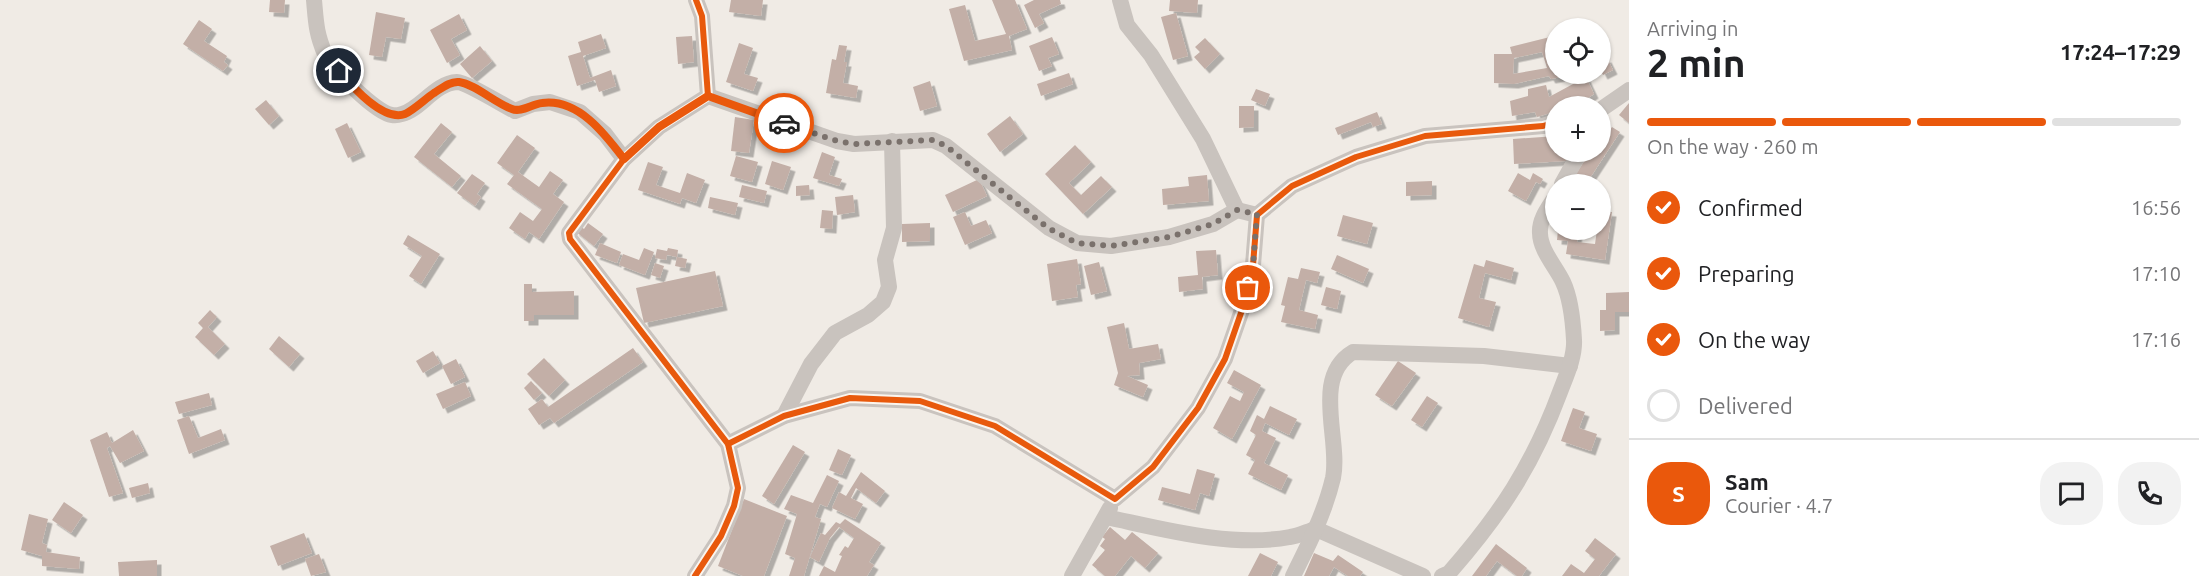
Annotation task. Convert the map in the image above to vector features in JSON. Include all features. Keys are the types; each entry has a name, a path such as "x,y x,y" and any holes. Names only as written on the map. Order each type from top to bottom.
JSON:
{"street":[{"path":"314,0 316,29 326,57 352,86 392,116 405,114 446,85 459,82 473,87 495,102 515,111 533,104 550,102 580,111 605,134 624,159"},
{"path":"696,0 702,16 708,96"},
{"path":"1120,0 1127,25 1151,55 1203,139 1237,210"},
{"path":"1611,104 1629,90"},
{"path":"698,574 721,536 734,506 738,488 728,444 570,238 569,233 624,159 659,127 708,96"},
{"path":"708,96 837,141 854,144 933,140 946,146 1048,228 1077,243 1111,246 1169,237 1213,224 1237,210 1257,214"},
{"path":"1072,576 1114,499 1153,467 1198,408 1225,359 1242,310 1253,266 1257,214 1292,186 1356,157 1425,136 1545,125"},
{"path":"784,416 811,364 835,333 868,315 883,302 889,286 885,260 894,228 892,141"},
{"path":"1442,576 1449,573 1481,536 1518,484 1548,423 1570,366 1574,343 1572,312 1564,285 1539,234 1545,215"},
{"path":"1293,576 1316,529 1333,476 1330,392 1335,372 1343,358 1353,352 1472,356 1570,366"},
{"path":"728,444 784,416 850,398 920,401 995,426 1114,499"},
{"path":"1106,517 1184,534 1249,540 1291,537 1316,529 1423,576"}],"building":[{"path":"270,0 285,0 284,13 269,12"},
{"path":"731,0 763,0 761,16 729,12"},
{"path":"992,0 1015,0 1027,29 1009,36 1012,50 964,61 949,9 965,5 975,41 1006,34"},
{"path":"1034,0 1060,0 1061,4 1039,14 1044,23 1035,28 1024,5"},
{"path":"1170,0 1198,0 1197,13 1169,11"},
{"path":"376,12 405,18 401,39 386,37 382,57 369,55"},
{"path":"1176,13 1188,56 1173,60 1161,17"},
{"path":"459,14 467,30 451,39 460,55 447,63 430,30"},
{"path":"199,20 212,29 204,41 227,56 224,62 228,65 223,71 183,44"},
{"path":"601,34 606,48 583,56 590,78 611,70 616,86 599,92 595,80 577,86 568,56 581,52 578,42"},
{"path":"692,36 694,62 678,64 676,37"},
{"path":"1052,37 1059,54 1048,58 1052,66 1039,71 1029,46"},
{"path":"1205,38 1220,54 1205,69 1194,57 1200,52 1195,47"},
{"path":"1545,38 1545,62 1542,52 1514,58 1513,74 1545,68 1545,77 1514,84 1494,83 1494,54 1512,54 1510,47"},
{"path":"739,43 753,48 744,74 758,78 753,91 726,82"},
{"path":"839,45 847,46 843,83 858,86 856,98 826,93 832,59 836,60"},
{"path":"480,46 492,61 472,78 460,64"},
{"path":"1069,73 1073,84 1041,96 1037,84"},
{"path":"930,81 937,106 920,111 913,87"},
{"path":"1573,84 1589,84 1594,94 1591,96 1551,96"},
{"path":"1546,85 1549,96 1545,96 1545,114 1537,117 1535,112 1512,116 1510,101 1528,96 1528,89"},
{"path":"1256,89 1270,94 1265,106 1251,100"},
{"path":"266,100 279,116 269,125 255,109"},
{"path":"1629,103 1629,123 1619,115"},
{"path":"1239,106 1254,106 1254,127 1239,128"},
{"path":"1377,112 1382,124 1373,127 1371,122 1338,135 1335,128"},
{"path":"1010,116 1023,134 1000,152 987,134"},
{"path":"735,117 754,120 749,153 731,151"},
{"path":"347,123 361,152 348,158 335,129"},
{"path":"441,123 452,132 434,154 461,176 452,187 414,157"},
{"path":"1611,128 1620,132 1611,146"},
{"path":"517,135 535,148 518,172 539,187 550,171 563,180 553,194 564,202 539,239 529,232 525,239 509,228 520,212 533,221 542,209 507,184 514,175 497,163"},
{"path":"1545,137 1545,162 1549,162 1514,164 1513,139"},
{"path":"1075,145 1091,162 1069,183 1081,195 1101,176 1112,187 1083,214 1045,174"},
{"path":"822,152 835,157 829,175 842,179 839,186 813,178"},
{"path":"736,156 758,162 752,182 730,176"},
{"path":"772,161 791,167 783,190 765,184"},
{"path":"648,162 663,167 656,185 680,193 687,173 705,180 696,203 682,198 680,204 638,190"},
{"path":"1584,162 1600,162 1593,174 1576,174"},
{"path":"1518,173 1530,180 1533,173 1543,179 1540,184 1536,182 1526,201 1508,191"},
{"path":"472,174 485,183 477,194 481,197 475,206 457,193"},
{"path":"1207,175 1209,201 1163,205 1162,189 1189,186 1188,177"},
{"path":"979,179 987,196 953,212 945,195"},
{"path":"1432,181 1432,195 1406,196 1406,182"},
{"path":"742,185 767,191 764,203 739,197"},
{"path":"809,185 810,195 796,196 796,186"},
{"path":"853,195 855,212 837,215 835,197"},
{"path":"710,197 738,203 735,215 708,208"},
{"path":"822,210 833,211 832,229 820,228"},
{"path":"965,212 971,226 986,220 992,233 965,245 953,217"},
{"path":"1343,215 1373,223 1367,244 1337,236"},
{"path":"588,223 603,234 594,246 575,231 579,225 584,229"},
{"path":"930,223 930,241 902,242 902,224"},
{"path":"408,235 440,254 421,284 409,276 422,256 403,244"},
{"path":"1557,240 1577,240 1577,242 1595,244 1596,240 1608,240 1605,260 1566,254 1568,241"},
{"path":"600,243 621,252 617,263 595,255"},
{"path":"644,248 654,252 645,275 619,265 623,254 639,260"},
{"path":"668,248 678,250 677,257 667,255 666,260 655,258 657,249 667,251"},
{"path":"1216,250 1218,275 1202,277 1203,289 1179,292 1178,277 1198,275 1196,251"},
{"path":"1337,255 1369,269 1363,283 1331,269"},
{"path":"677,257 687,259 685,268 675,266"},
{"path":"1077,259 1081,284 1076,285 1078,297 1052,301 1047,264"},
{"path":"1486,260 1514,268 1511,280 1485,273 1479,298 1496,302 1489,327 1458,318 1474,264 1484,267"},
{"path":"1099,262 1107,291 1091,295 1084,266"},
{"path":"655,263 664,266 660,278 651,275"},
{"path":"1301,268 1320,272 1317,283 1306,280 1299,310 1318,315 1315,329 1281,322 1285,306 1281,305 1288,277 1298,279"},
{"path":"715,271 723,306 644,323 636,288"},
{"path":"524,284 532,284 532,292 574,291 574,315 534,315 534,321 524,321"},
{"path":"1326,287 1341,291 1337,309 1321,305"},
{"path":"1629,292 1629,312 1615,312 1615,330 1600,331 1600,310 1606,310 1606,293"},
{"path":"210,310 217,317 208,327 225,344 214,355 195,337 203,328 198,323"},
{"path":"1124,323 1129,349 1158,344 1161,359 1139,363 1140,375 1127,376 1148,385 1143,397 1114,385 1118,373 1107,327"},
{"path":"279,336 300,354 289,367 269,349"},
{"path":"633,348 643,362 554,423 550,418 539,425 528,409 542,399 548,407"},
{"path":"433,351 440,363 423,373 416,361"},
{"path":"544,358 565,380 549,396 527,374"},
{"path":"456,359 465,377 451,384 442,366"},
{"path":"1398,361 1416,373 1392,406 1375,395"},
{"path":"1234,370 1261,385 1232,439 1213,428 1230,396 1240,401 1244,392 1227,383"},
{"path":"531,381 542,393 534,400 524,388"},
{"path":"465,382 471,396 443,409 436,394"},
{"path":"209,393 212,405 179,414 175,402"},
{"path":"1427,396 1438,403 1422,427 1411,420"},
{"path":"1270,406 1297,419 1289,435 1265,423 1262,431 1276,438 1264,463 1288,475 1281,490 1248,474 1255,460 1246,455 1256,435 1250,431 1257,415 1264,419"},
{"path":"1573,408 1585,412 1579,428 1597,434 1591,451 1561,441"},
{"path":"189,416 198,438 221,429 225,440 189,454 177,420"},
{"path":"133,430 144,451 120,463 110,446 107,448 123,493 109,497 90,440 107,432 112,443"},
{"path":"793,445 805,452 774,504 762,496"},
{"path":"838,449 851,455 842,475 829,470"},
{"path":"1197,469 1215,474 1209,496 1200,493 1195,510 1158,500 1162,487 1190,494"},
{"path":"861,472 885,491 876,503 856,488 851,498 863,504 855,519 832,508 839,492 846,496"},
{"path":"827,475 839,481 827,507 820,504 815,517 821,519 804,576 789,576 795,558 785,554 797,514 784,509 791,495 813,503"},
{"path":"148,483 150,493 132,498 129,488"},
{"path":"744,499 787,516 764,576 743,576 718,566"},
{"path":"64,502 83,515 71,533 52,520"},
{"path":"29,514 48,519 42,543 47,545 46,552 80,557 79,569 42,566 42,556 21,550"},
{"path":"845,519 881,543 869,562 874,565 867,576 819,576 824,566 835,572 842,556 839,555 845,546 848,548 854,538 839,527 830,538 819,562 810,557 821,533 825,535 836,522 840,524"},
{"path":"1110,527 1125,540 1132,532 1158,553 1145,568 1131,556 1115,576 1105,576 1092,565 1105,550 1100,546 1105,539 1102,537"},
{"path":"304,533 312,553 278,566 270,546"},
{"path":"1595,538 1616,554 1599,576 1562,576 1571,564 1584,573 1595,559 1585,551"},
{"path":"1496,544 1527,568 1522,576 1517,576 1497,561 1486,576 1472,576"},
{"path":"1260,553 1278,562 1271,576 1248,576"},
{"path":"1314,553 1333,561 1338,555 1363,572 1360,576 1348,576 1334,567 1329,576 1304,576"},
{"path":"319,554 326,572 311,576 305,559"},
{"path":"157,560 157,576 119,576 118,562"}],"cycle path":[{"path":"695,576 721,536 734,506 738,488 728,444 570,239 569,233 624,159 659,127 708,96 702,16 696,0"},
{"path":"728,444 784,416 850,398 920,401 995,426 1115,499 1153,467 1198,408 1225,359 1242,310 1253,265 1257,215 1292,186 1356,157 1425,136 1545,125"}],"way so far":[{"path":"784,123 837,141 854,144 933,140 946,146 1048,228 1077,243 1111,246 1169,237 1213,224 1237,210 1257,214 1253,266 1248,288"}],"route":[{"path":"339,71 352,86 379,109 392,116 405,114 446,85 459,82 473,87 495,102 515,111 533,104 550,102 580,111 605,134 624,159 659,127 708,96 784,123"}]}
